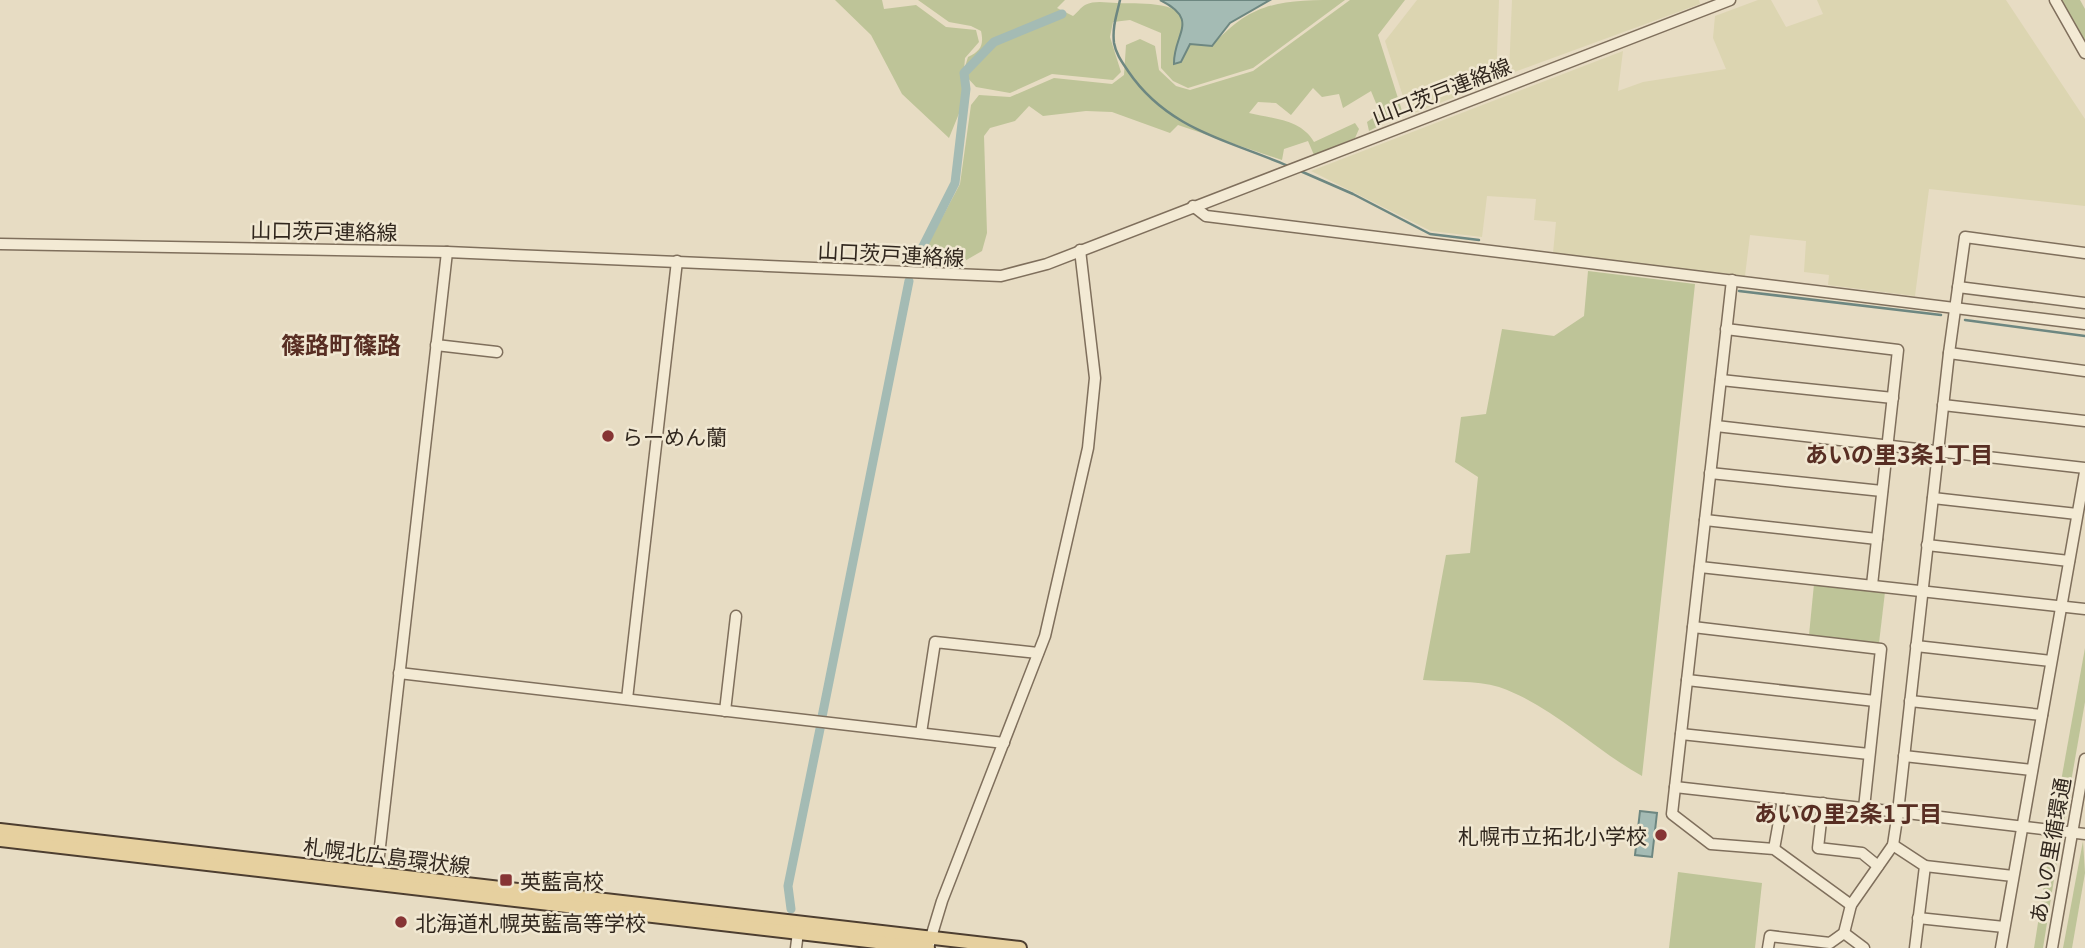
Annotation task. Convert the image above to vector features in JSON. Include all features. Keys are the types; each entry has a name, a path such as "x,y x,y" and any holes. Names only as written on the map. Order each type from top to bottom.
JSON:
{"main road":[{"name":"札幌北広島環状線","path":"0,830 377,873 929,944"},
{"name":"札幌北広島環状線","path":"0,840 798,932 929,944 1020,948"}],"street":[{"name":"山口茨戸連絡線","path":"0,244 447,251 987,277 1047,264 1731,0"},
{"path":"2055,0 2085,53"},
{"path":"1193,206 1206,216 2085,324"},
{"path":"1768,948 1770,936 1830,943 1844,933 1851,905 1893,845 1949,353 1965,237 2085,253"},
{"path":"929,944 942,901 1038,653 1060,577 1093,410 1092,335 1080,250"},
{"path":"377,873 447,251"},
{"path":"627,699 677,261"},
{"path":"1732,280 1672,814 1711,844 1774,849 1851,905"},
{"path":"1958,287 2085,303"},
{"path":"1726,329 1898,350 1872,586"},
{"path":"436,345 497,352"},
{"path":"1949,353 2085,371"},
{"path":"1721,380 1893,398"},
{"path":"1943,405 2085,421"},
{"path":"1716,426 2085,470 2001,948"},
{"path":"1710,473 1882,491"},
{"path":"1933,498 2077,514"},
{"path":"1705,520 1877,539"},
{"path":"1927,545 2069,561"},
{"path":"1700,566 2085,609"},
{"path":"725,711 736,616"},
{"path":"1693,626 1881,649 1864,808"},
{"path":"921,733 935,642 1038,653"},
{"path":"1916,646 2051,661"},
{"path":"399,673 1004,743"},
{"path":"1687,680 1875,701"},
{"path":"1910,701 2042,716"},
{"path":"1681,734 1869,754"},
{"path":"1904,756 2032,770"},
{"name":"あいの里循環通","path":"2052,948 2085,759"},
{"path":"1675,787 2085,834"},
{"path":"1774,849 1783,799"},
{"path":"1823,803 1818,848 1862,853 1878,866"},
{"path":"1893,845 1925,866 2013,876"},
{"path":"1915,948 1925,866"},
{"path":"1918,918 2004,927"},
{"path":"796,948 798,932"},
{"path":"1844,933 1864,948"}],"shaded area":[{"path":"1417,0 1499,0 1496,81 1409,115 1385,41"},
{"path":"1512,0 1699,0 1700,4 1509,74"},
{"path":"1758,0 1771,0 1786,27 1823,14 1817,0 2006,0 2085,119 2085,206 1929,189 1915,296 1828,285 1829,275 1804,272 1806,241 1750,235 1745,276 1553,253 1556,222 1534,220 1536,199 1487,196 1482,237 1431,231 1311,171 1623,51 1618,91 1643,82 1726,69 1713,38 1715,16"}],"green space":[{"path":"835,0 882,0 884,9 916,5 946,27 976,30 979,42 965,58 964,70 968,57 981,47 981,31 971,26 949,22 918,0 1065,0 1057,8 1073,16 1085,5 1097,2 1166,7 1181,15 1184,22 1174,64 1182,62 1189,44 1212,46 1241,19 1256,11 1286,2 1345,0 1253,68 1188,88 1173,81 1161,68 1161,33 1130,20 1113,22 1110,37 1121,72 1113,80 1052,74 1010,93 976,87 964,74 960,111 949,138 902,94 871,35"},
{"path":"1350,0 1405,0 1378,35 1403,114 1369,131 1367,122 1380,113 1371,91 1343,108 1339,94 1322,97 1313,88 1291,115 1276,103 1258,102 1249,113 1294,124 1314,142 1355,123 1359,129 1355,138 1314,155 1308,141 1284,149 1282,160 1178,125 1170,133 1112,112 1086,111 1043,116 1029,106 1015,121 990,128 984,136 987,233 982,251 956,266 928,264 928,244 960,184 971,105 979,95 1010,97 1054,78 1112,84 1124,75 1126,45 1140,39 1155,46 1159,70 1176,86 1190,90 1253,71"},
{"path":"2061,0 2080,0 2085,9 2085,44"},
{"path":"1588,271 1695,284 1642,776 1555,716 1519,695 1481,683 1423,680 1446,555 1470,553 1478,477 1455,462 1461,417 1486,414 1502,329 1554,336 1584,316"},
{"path":"1814,584 1885,592 1879,643 1809,635"},
{"path":"2085,648 2085,702 2064,822 2054,820"},
{"path":"2051,841 2060,842 2043,948 2034,948"},
{"path":"2083,841 2085,873 2072,948 2063,948"},
{"path":"1678,872 1762,883 1755,948 1669,948"}],"water":[{"path":"1160,0 1270,0 1230,23 1212,46 1190,44 1181,62 1174,64 1182,21 1172,7"},
{"path":"1640,811 1657,813 1652,857 1635,855"}],"waterway":[{"path":"1120,0 1114,26 1115,47 1144,91 1161,107 1200,131 1288,166"},
{"path":"913,266 955,183 966,89 964,73 994,42 1062,14"},
{"path":"1298,170 1353,194 1430,234 1479,240"},
{"path":"822,717 909,281"},
{"path":"1739,291 1941,315"},
{"path":"1965,320 2085,336"},
{"path":"791,909 788,886 821,724"}],"place":[{"name":"らーめん蘭","path":"608,436"},
{"name":"札幌市立拓北小学校","path":"1661,835"},
{"name":"英藍高校","path":"506,880"},
{"name":"北海道札幌英藍高等学校","path":"401,922"}],"district":[{"name":"篠路町篠路","path":"341,343"},
{"name":"あいの里3条1丁目","path":"1899,453"},
{"name":"あいの里2条1丁目","path":"1848,812"}]}
